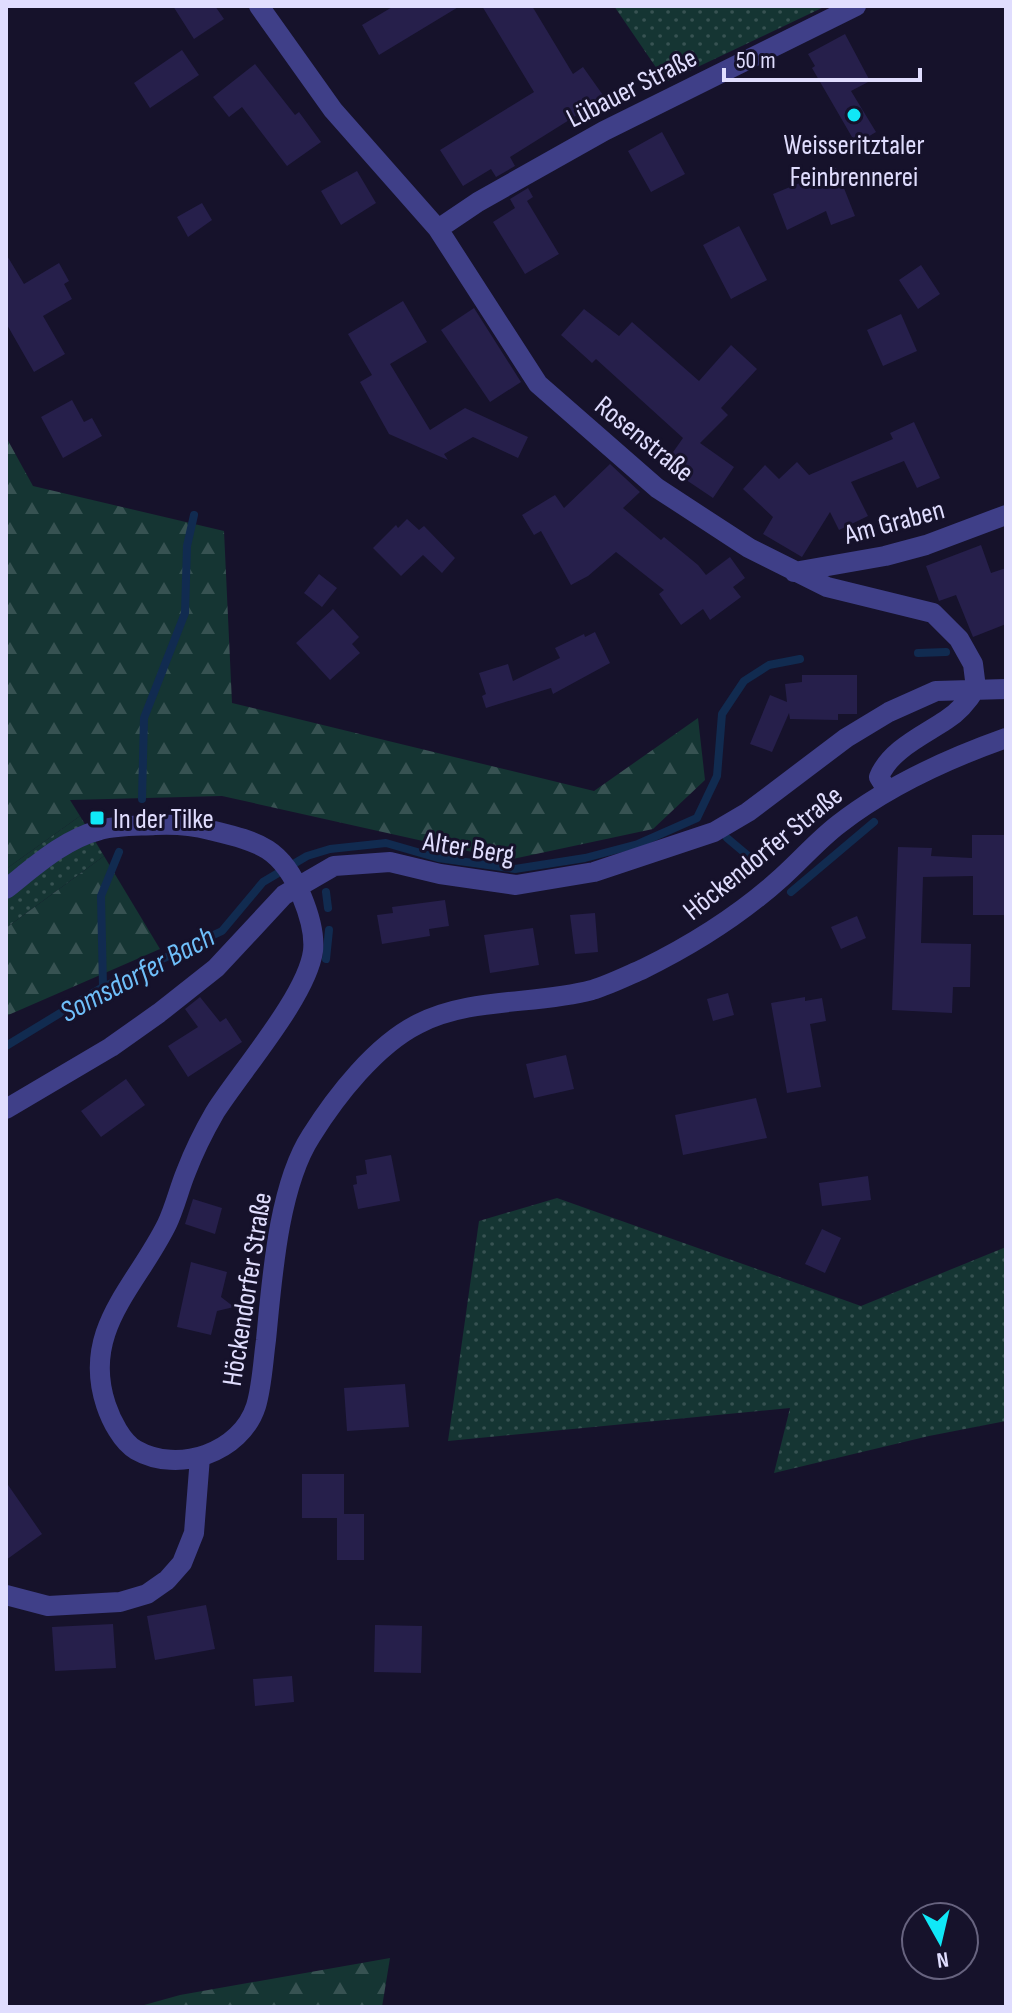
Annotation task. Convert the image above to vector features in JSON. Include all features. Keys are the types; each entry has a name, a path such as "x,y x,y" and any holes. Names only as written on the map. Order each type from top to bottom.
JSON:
{"street":[{"name":"Rosenstraße","path":"259,6 333,110 438,229 538,384 657,488 730,537 827,587 933,613 959,639 973,664 976,688"},
{"name":"Lübauer Straße","path":"438,229 478,202 604,131 856,6"},
{"name":"Am Graben","path":"794,572 885,556 926,545 1006,515"},
{"path":"887,790 879,777 885,763 948,719 966,704 976,688"},
{"name":"Alter Berg","path":"6,1109 111,1047 169,1005 216,968 296,881 334,866 390,862 440,874 516,885 594,872 714,832 748,812 846,738 889,712 936,691 1006,689"},
{"name":"Höckendorfer Straße","path":"6,889 57,850 100,830 189,824 258,842 280,858 296,881 310,916 313,951 294,998 207,1125 187,1168 170,1218 105,1328 98,1353 98,1381 110,1419 132,1449 169,1461 200,1457 234,1441 255,1411 286,1203 295,1167 308,1139 346,1087 390,1041 420,1022 464,1009 593,990 686,947 731,920 836,826 887,790 967,752 1006,738"},
{"path":"6,1595 48,1606 120,1602 147,1594 167,1580 182,1563 194,1533 200,1457"}],"green space":[{"path":"614,6 826,6 666,82"},
{"path":"6,437 33,486 224,531 232,703 594,791 698,718 705,780 653,829 508,860 222,796 70,800 80,816 6,869"},
{"path":"80,816 104,856 6,928 6,869"},
{"path":"104,856 160,949 6,1016 6,928"},
{"path":"557,1198 861,1306 1006,1247 1006,1421 774,1473 790,1408 448,1441 479,1221"},
{"path":"390,1958 382,2007 137,2007 180,1995"}],"building":[{"path":"173,6 215,6 224,19 194,39"},
{"path":"394,6 460,6 379,55 362,25"},
{"path":"482,6 532,6 573,74 583,67 610,105 588,121 582,112 510,157 515,166 496,177 491,169 463,186 440,150 534,92"},
{"path":"845,34 870,81 851,91 876,132 856,144 812,68 815,66 808,54"},
{"path":"182,50 199,75 150,108 134,83"},
{"path":"255,64 295,115 299,112 321,142 287,166 242,107 229,117 213,97"},
{"path":"662,132 685,174 651,192 628,151"},
{"path":"836,168 855,216 831,225 826,211 787,230 773,194"},
{"path":"357,171 376,203 341,225 321,191"},
{"path":"528,188 533,197 527,201 559,254 525,274 493,222 515,208 510,199"},
{"path":"202,203 212,220 188,237 177,217"},
{"path":"739,226 767,280 731,299 703,245"},
{"path":"6,254 24,284 59,263 69,281 64,284 72,299 43,316 65,354 34,372 6,323"},
{"path":"921,265 940,294 918,309 899,280"},
{"path":"403,301 427,342 390,364 430,430 465,408 528,437 518,458 473,437 444,454 448,460 389,434 360,382 372,375 348,334"},
{"path":"474,308 521,382 490,402 441,330"},
{"path":"584,309 619,336 632,322 699,381 731,345 757,369 721,408 728,415 700,443 734,467 713,498 664,465 683,438 596,359 592,363 561,335"},
{"path":"901,314 917,351 883,366 867,330"},
{"path":"72,400 84,422 92,418 102,436 63,458 41,417"},
{"path":"914,422 940,478 917,488 904,461 851,482 868,516 839,530 830,512 802,557 763,534 773,517 743,489 765,465 779,479 797,462 809,475 893,439 890,433"},
{"path":"610,464 640,492 623,508 661,540 664,537 706,575 730,557 745,578 733,587 741,597 710,620 703,609 681,625 659,594 664,590 616,552 588,576 571,585 541,531 534,535 522,515 555,495 564,508"},
{"path":"407,519 419,530 424,526 455,558 442,573 423,555 401,576 373,548 396,525 398,528"},
{"path":"981,545 991,573 1006,568 1006,624 973,637 956,595 939,601 926,566"},
{"path":"319,574 337,588 322,607 304,593"},
{"path":"333,609 359,637 352,644 360,653 330,680 296,643"},
{"path":"595,632 610,663 553,694 551,688 486,708 482,696 486,694 479,673 508,664 513,681 560,658 555,648"},
{"path":"802,675 857,675 857,714 838,714 838,720 790,719 789,713 772,752 750,744 770,695 787,702 785,684 802,682"},
{"path":"972,835 1006,835 1006,915 973,915 973,876 923,877 921,943 971,944 970,987 953,987 952,1013 892,1010 898,847 932,848 931,856 972,858"},
{"path":"445,900 449,926 429,929 430,936 382,944 377,915 393,913 392,907"},
{"path":"595,913 598,952 575,954 570,915"},
{"path":"857,916 866,938 841,949 831,927"},
{"path":"533,928 539,965 490,973 484,935"},
{"path":"728,993 734,1015 713,1021 707,999"},
{"path":"200,997 220,1022 226,1018 242,1042 188,1077 168,1046 198,1027 185,1009"},
{"path":"805,997 805,1001 822,998 826,1021 810,1024 821,1087 787,1093 771,1003"},
{"path":"566,1055 574,1089 534,1098 526,1064"},
{"path":"126,1079 145,1105 101,1137 81,1111"},
{"path":"756,1098 767,1138 683,1155 675,1115"},
{"path":"391,1155 400,1201 358,1209 353,1185 357,1184 356,1176 367,1174 365,1160"},
{"path":"868,1176 871,1200 822,1206 819,1183"},
{"path":"193,1199 222,1208 215,1234 185,1224"},
{"path":"822,1229 841,1238 825,1273 805,1264"},
{"path":"191,1262 227,1272 221,1297 234,1307 217,1311 211,1335 177,1327"},
{"path":"405,1384 409,1427 347,1431 344,1388"},
{"path":"302,1474 344,1474 344,1514 364,1514 364,1560 337,1560 337,1518 302,1518"},
{"path":"6,1482 42,1534 6,1560"},
{"path":"206,1605 215,1649 155,1660 147,1616"},
{"path":"113,1624 116,1668 55,1671 52,1627"},
{"path":"375,1625 422,1626 421,1673 374,1672"},
{"path":"292,1676 294,1702 255,1706 253,1679"}],"waterway":[{"path":"142,799 144,718 185,613 187,546 194,515"},
{"name":"Somsdorfer Bach","path":"918,653 946,652"},
{"name":"Somsdorfer Bach","path":"6,1046 103,987 222,931 263,882 307,856 330,849 386,843 438,858 515,869 585,858 638,844 697,818 717,776 722,714 744,681 769,665 800,659"},
{"path":"791,892 874,822"},
{"path":"727,838 759,865"},
{"path":"103,987 101,896 119,852"},
{"path":"326,892 328,908"},
{"path":"326,959 329,930"}],"place":[{"name":"Weisseritztaler Feinbrennerei","path":"854,115"},
{"name":"In der Tilke","path":"97,818"}]}
